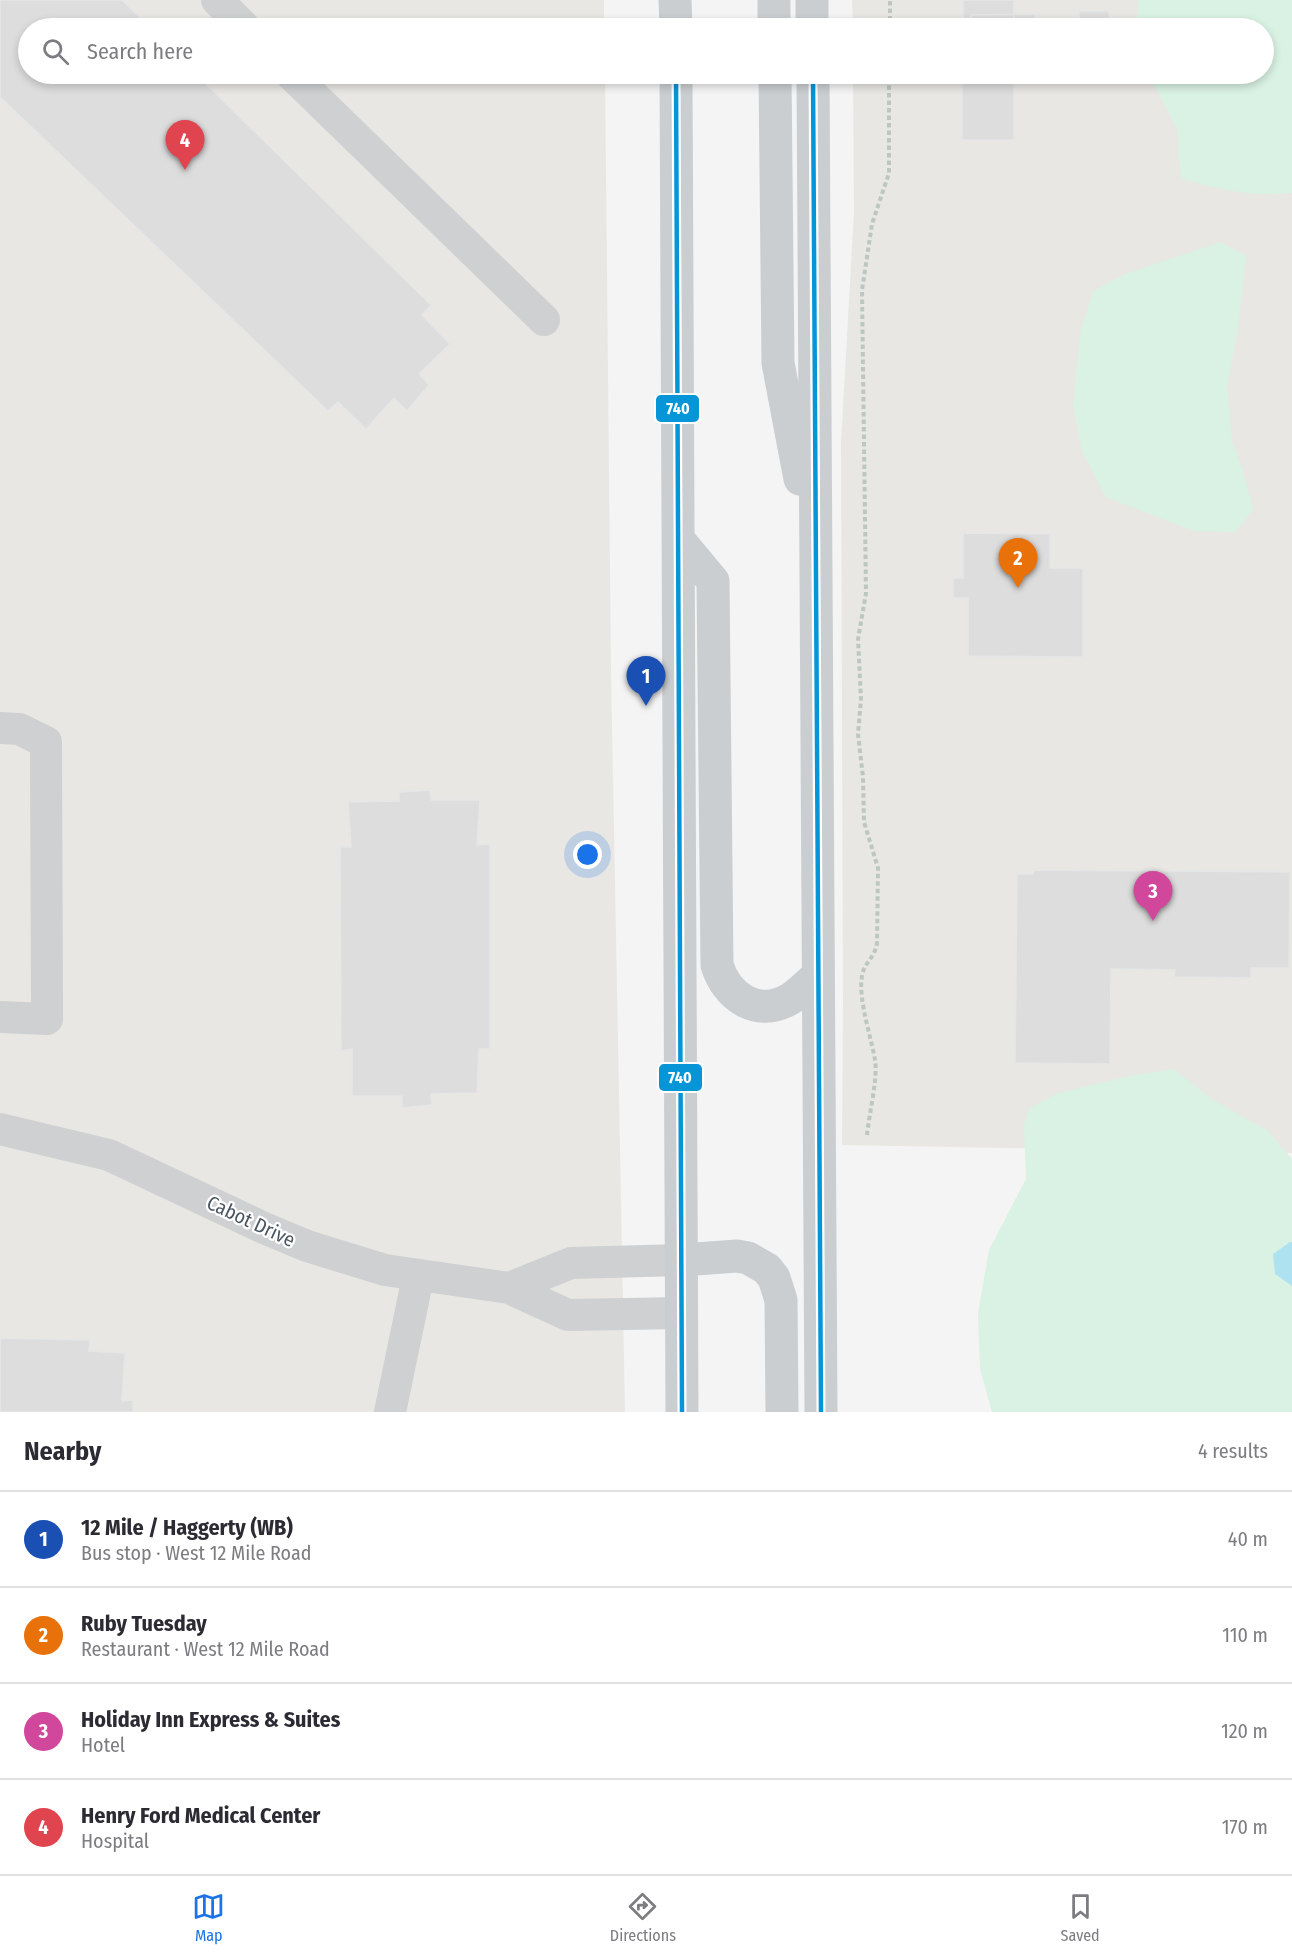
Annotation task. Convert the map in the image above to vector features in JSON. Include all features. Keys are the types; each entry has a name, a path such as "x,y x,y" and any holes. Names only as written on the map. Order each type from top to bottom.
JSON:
{"main road":[{"path":"675,0 676,18"},
{"path":"774,0 774,18"},
{"path":"812,0 812,18"},
{"path":"676,84 682,1412"},
{"path":"775,84 778,363 816,561"},
{"path":"813,84 820,1412"},
{"path":"678,539 713,581 719,972 729,990 739,999 765,1006 791,999 818,975"},
{"path":"682,1260 736,1256 748,1258 759,1262 774,1278 781,1300 782,1412"}],"street":[{"path":"217,0 235,18"},
{"path":"301,84 544,320"},
{"path":"0,728 19,729 46,742 47,1019 0,1017"},
{"name":"Cabot Drive","path":"0,1129 109,1155 307,1246 385,1270 509,1288 568,1315 682,1313"},
{"name":"Cabot Drive","path":"509,1288 572,1263 682,1260"},
{"path":"390,1412 418,1276"}],"path":[{"path":"890,0 890,18"},
{"path":"867,1135 875,1062 866,1024 861,978 864,966 875,955 877,944 878,868 864,822 858,734 861,699 858,639 866,593 862,290 872,224 889,173 889,84"}],"shaded area":[{"path":"0,0 604,0 604,18 18,18 18,84 605,84 611,670 625,1412 0,1412"},
{"path":"852,0 1292,0 1292,1153 842,1145 841,442 854,211 853,84 1274,84 1274,18 853,18"}],"green space":[{"path":"1138,0 1292,0 1292,193 1236,192 1181,178 1177,129 1153,84 1274,84 1274,18 1137,18"},
{"path":"1221,242 1246,256 1238,328 1227,386 1232,441 1253,509 1236,532 1194,531 1106,497 1082,451 1073,404 1081,330 1093,291 1125,274"},
{"path":"1173,1069 1213,1100 1267,1130 1292,1159 1292,1242 1275,1274 1292,1286 1292,1412 992,1412 980,1369 978,1313 989,1250 1026,1179 1024,1124 1030,1108 1056,1094 1125,1077"}],"water":[{"path":"1292,1242 1292,1286 1275,1274 1273,1254"}],"building":[{"path":"0,0 122,0 141,18 18,18 18,84 206,84 431,305 422,315 450,344 419,374 429,385 407,411 394,398 366,429 338,402 328,411 0,97"},
{"path":"963,0 1014,0 1014,18 963,18"},
{"path":"1079,11 1109,11 1109,18 1079,18"},
{"path":"1035,14 1035,18 971,18 971,15"},
{"path":"962,84 1014,84 1014,140 962,140"},
{"path":"963,533 1050,534 1050,568 1083,568 1083,657 968,656 968,598 953,598 953,578 963,578"},
{"path":"430,790 431,800 480,800 477,845 490,844 490,1049 479,1049 477,1093 431,1094 432,1105 402,1108 402,1096 352,1096 352,1049 341,1051 340,847 351,847 348,802 399,801 399,792"},
{"path":"1034,870 1290,872 1289,968 1251,968 1251,978 1174,977 1175,970 1111,969 1110,1064 1015,1063 1017,874 1033,874"},
{"path":"0,1338 90,1340 89,1351 125,1353 122,1401 133,1400 133,1412 0,1412"}],"transit line":[{"name":"740","path":"676,84 682,1412"},
{"name":"740","path":"813,84 821,1412"}],"place":[{"name":"Henry Ford Medical Center","path":"185,170"},
{"name":"Ruby Tuesday","path":"1018,588"},
{"name":"12 Mile / Haggerty (WB)","path":"646,706"},
{"name":"Holiday Inn Express & Suites","path":"1153,921"}]}
